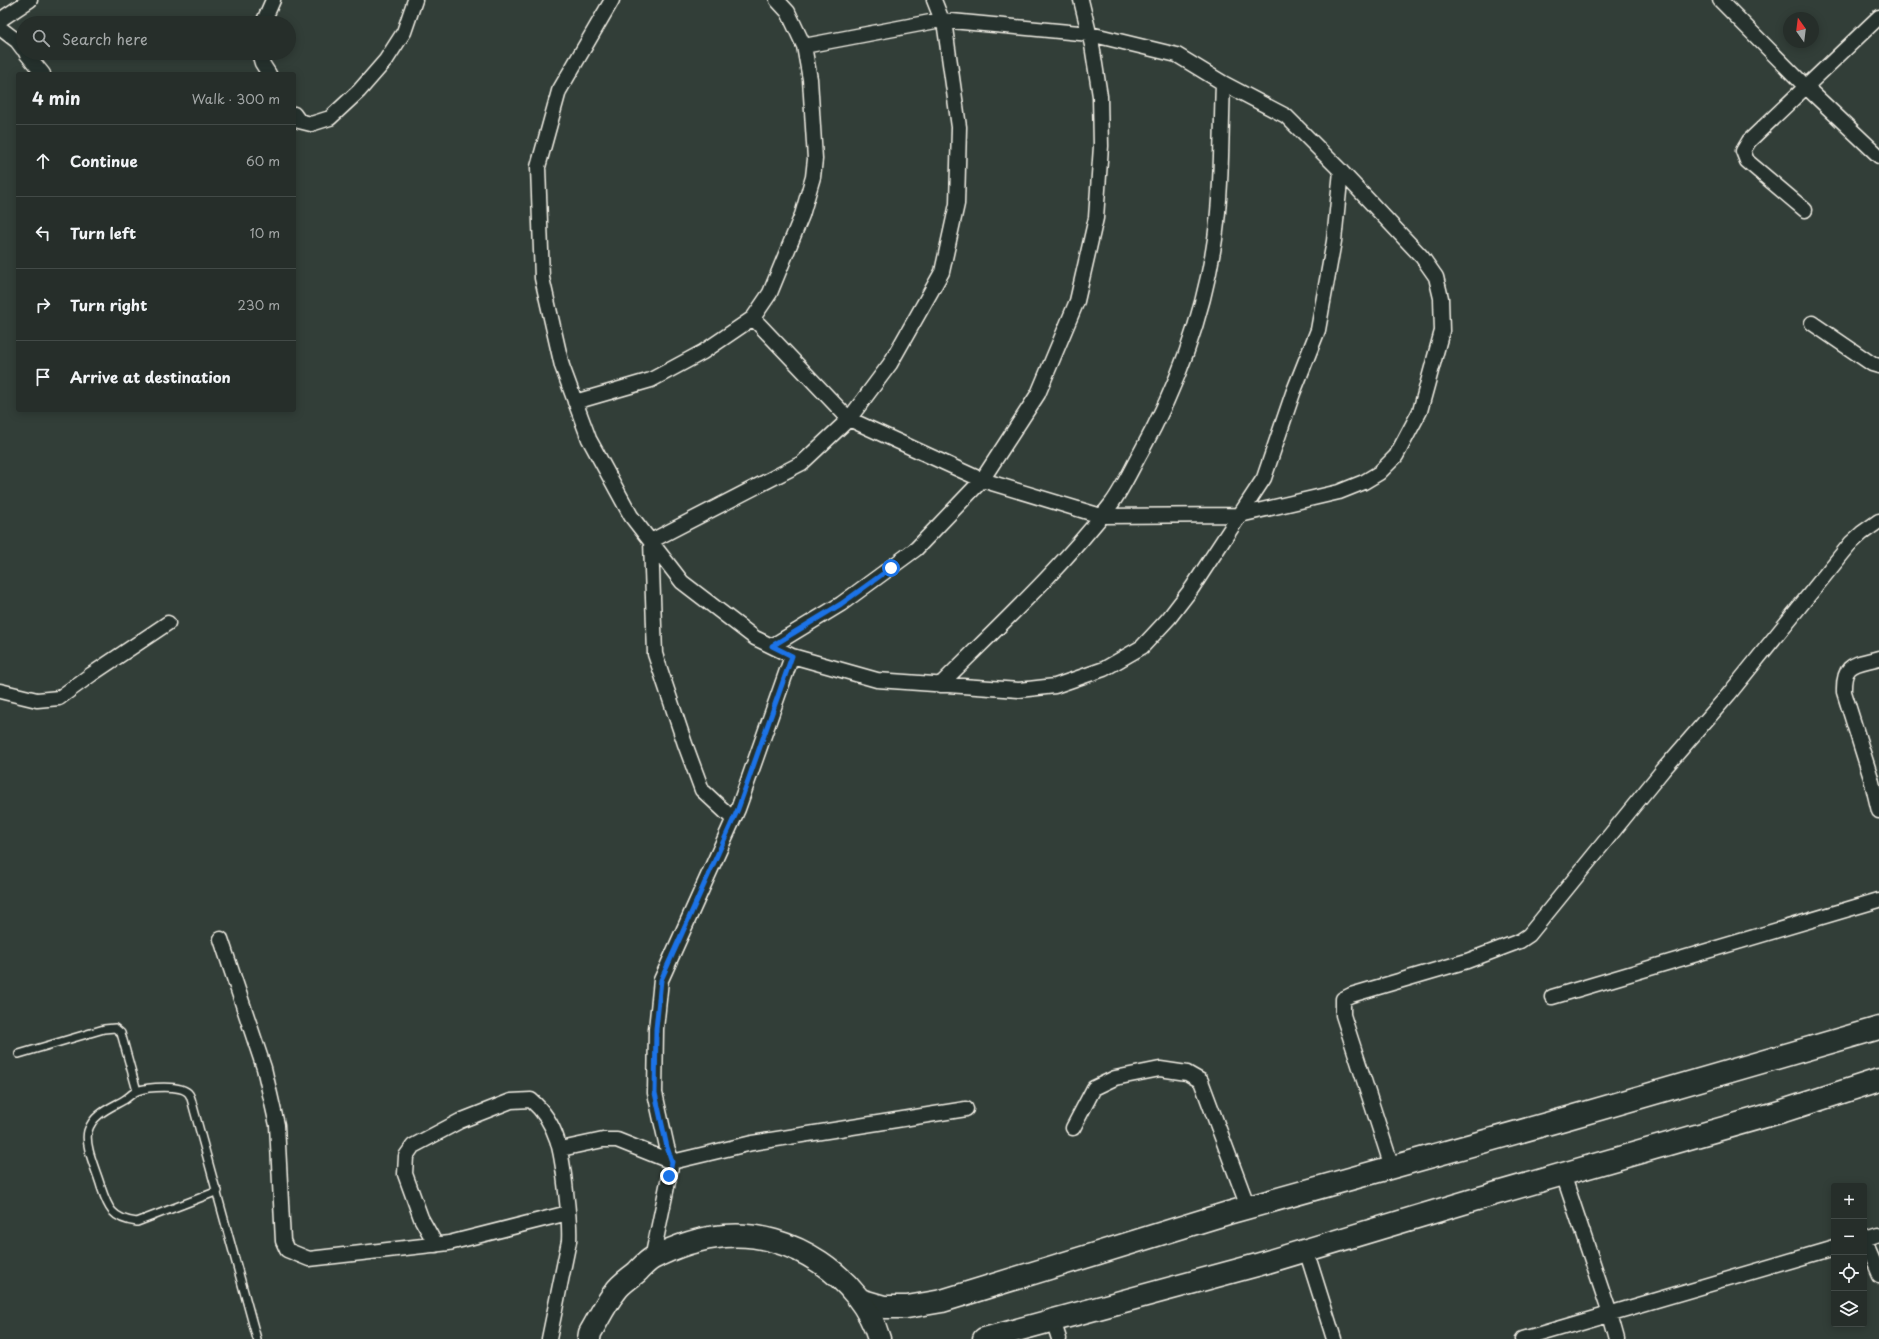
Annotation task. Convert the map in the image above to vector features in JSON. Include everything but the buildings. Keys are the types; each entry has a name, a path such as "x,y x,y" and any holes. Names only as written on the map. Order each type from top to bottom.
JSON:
{"main road":[{"path":"860,1300 884,1307 907,1307 942,1301 1248,1207 1879,1028"},
{"path":"984,1339 1056,1330 1306,1250 1879,1080"},
{"path":"589,1339 590,1333 615,1291 652,1259 687,1242 726,1236 764,1238 801,1250 834,1271 860,1300 876,1328 879,1339"}],"street":[{"path":"0,20 30,0"},
{"path":"266,16 273,0"},
{"path":"296,117 299,121 311,124 330,118 359,91 386,60 404,32 415,0"},
{"path":"612,0 559,91 538,167 542,278 562,366 589,439 631,516 682,582 755,638 792,656 878,680 1019,690 1055,686 1104,669 1142,647 1169,618 1192,588 1264,478 1293,393 1318,330 1334,241 1341,171"},
{"path":"575,402 651,380 703,352 753,318 770,293 802,215 813,177 815,159 810,79 804,46 788,12 777,0"},
{"path":"651,541 802,463 848,419 890,364 942,272 957,204 959,127 945,28 934,0"},
{"path":"772,646 841,604 916,549 982,480 1038,394 1077,301 1096,218 1101,146 1100,96 1090,34 1082,0"},
{"path":"1720,0 1805,86 1879,156"},
{"path":"1805,210 1747,161 1743,151 1749,141 1879,17"},
{"path":"753,318 848,419 982,480 1101,516 1240,515 1339,492 1364,482 1379,473 1396,456 1420,411 1442,331 1441,298 1436,278 1422,257 1341,171 1286,116 1223,83 1177,55 1090,34 941,20 804,46"},
{"path":"0,28 16,40"},
{"path":"31,60 40,72"},
{"path":"261,60 268,72"},
{"path":"940,685 1071,552 1101,516 1113,501 1158,422 1189,344 1206,286 1215,239 1220,186 1223,83"},
{"path":"1812,323 1872,364 1879,366"},
{"path":"1392,1167 1343,1015 1343,999 1351,995 1467,961 1520,941 1529,935 1663,770 1729,694 1837,558 1862,532 1879,522"},
{"path":"651,541 655,654 702,790 733,819"},
{"path":"0,692 37,700 59,698 168,623"},
{"path":"652,1259 672,1162 667,1147 655,1093 656,1029 661,980 733,819 792,656"},
{"path":"1879,658 1849,668 1845,672 1844,679 1844,692 1875,776 1879,811"},
{"path":"1552,997 1879,900"},
{"path":"221,939 264,1068 277,1125 283,1241 287,1250 309,1259 436,1245 568,1213"},
{"path":"1073,1128 1094,1088 1115,1078 1160,1069 1187,1073 1201,1081 1248,1207"},
{"path":"436,1245 422,1218 405,1174 406,1156 413,1146 460,1121 511,1101 531,1100 542,1110 561,1149 568,1213 569,1241 548,1339"},
{"path":"561,1149 603,1140 617,1140 672,1162 752,1143 966,1109"},
{"path":"1563,1174 1617,1339"},
{"path":"1867,1239 1879,1236"},
{"path":"1867,1247 1879,1275"},
{"path":"1523,1339 1831,1249"},
{"path":"1306,1250 1334,1339"}],"lane":[{"path":"19,1054 104,1029 115,1028 121,1033 137,1091"},
{"path":"218,1191 137,1222 127,1221 117,1216 108,1208 87,1143 88,1131 94,1121 103,1112 137,1091 171,1087 180,1088 189,1094 218,1191 257,1339"}],"route":[{"path":"669,1176 672,1162 667,1147 655,1093 656,1029 661,980 738,809 792,656 772,646 841,604 891,568"}]}
